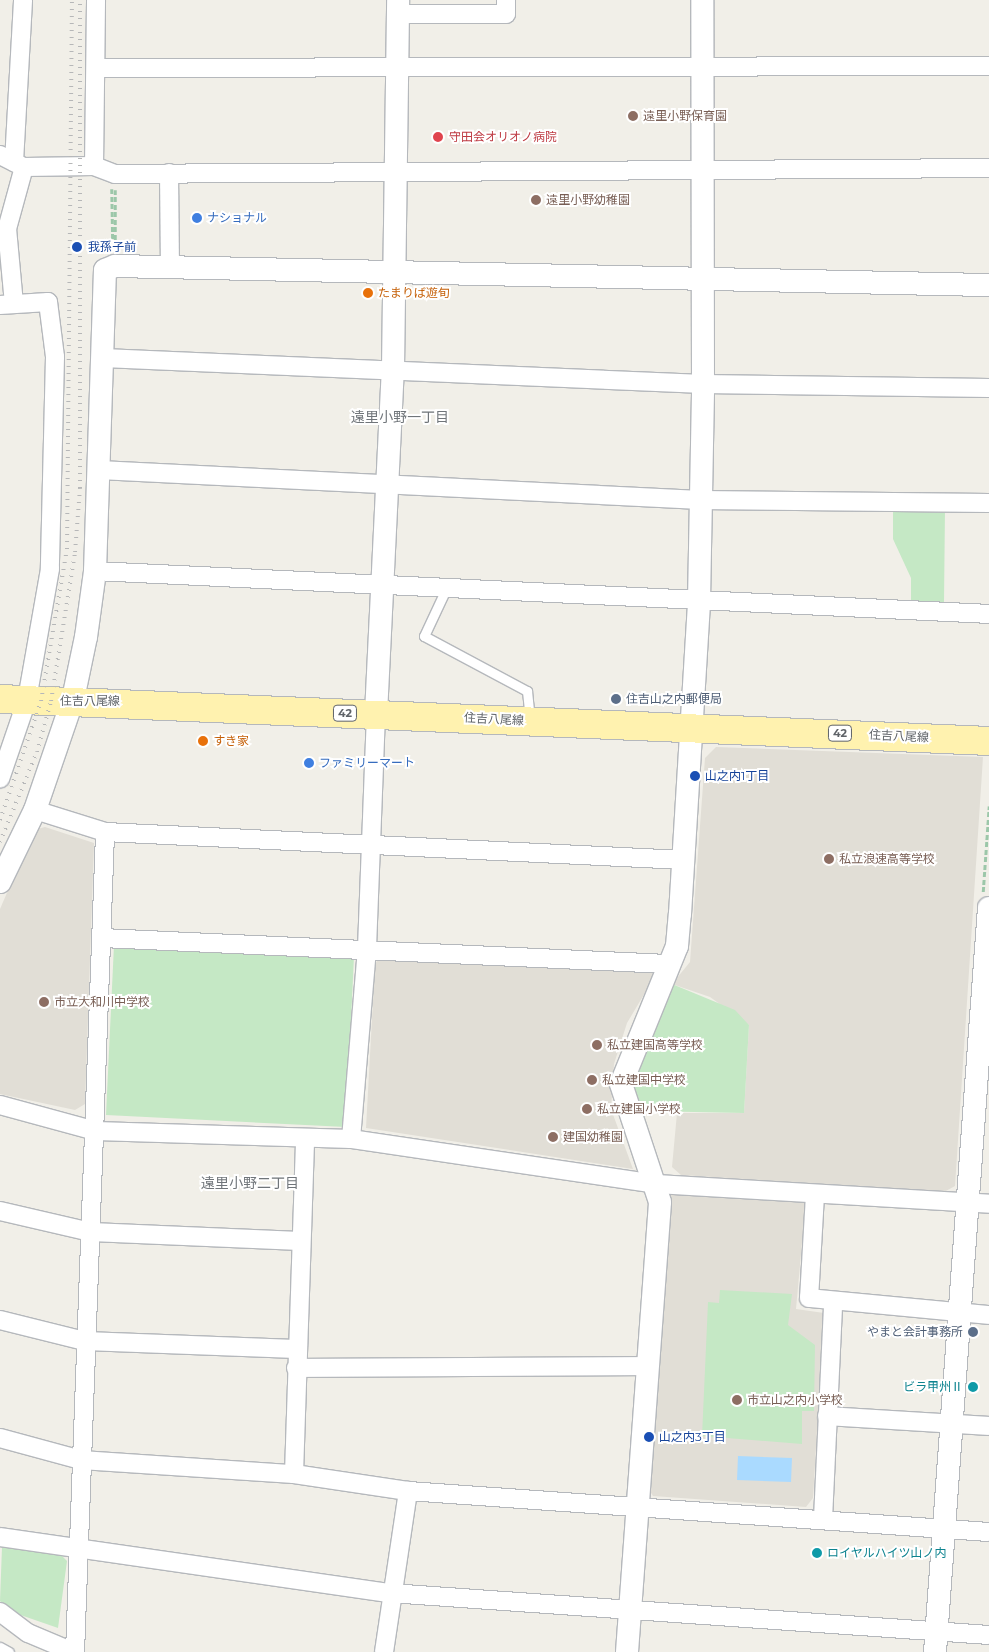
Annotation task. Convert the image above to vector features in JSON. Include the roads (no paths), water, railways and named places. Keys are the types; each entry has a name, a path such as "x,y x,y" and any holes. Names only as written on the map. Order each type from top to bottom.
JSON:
{"main road":[{"name":"住吉八尾線","path":"0,699 73,699 989,741"}],"street":[{"path":"0,779 27,700 50,569 55,357 48,302 7,304 4,226 13,161 22,0"},
{"path":"94,166 96,0"},
{"path":"351,1139 367,948 376,714 389,483 398,170 398,7 506,14 506,0"},
{"path":"627,1652 660,1202 657,1184 631,1126 621,1084 678,946 698,601 703,384 702,0"},
{"path":"96,68 398,69 989,66"},
{"path":"13,161 94,166 115,174 398,170 989,168"},
{"path":"169,173 170,268"},
{"path":"0,882 35,810 73,699 94,572 105,270 115,266 395,274 989,284"},
{"path":"103,358 393,368 703,384 989,388"},
{"path":"99,470 700,500 989,503"},
{"path":"94,572 989,614"},
{"path":"35,810 105,832 684,860"},
{"path":"0,1612 28,1633 74,1652 85,1341 96,1131 105,832"},
{"path":"936,1642 946,1529 960,1312 979,1204 989,908"},
{"path":"102,938 367,948 669,964"},
{"path":"0,1105 96,1131 305,1140 351,1139 657,1184 979,1204"},
{"path":"294,1474 296,1349 305,1140"},
{"path":"815,1195 809,1298 833,1303 989,1314"},
{"path":"0,1211 91,1232 300,1241"},
{"path":"823,1519 833,1303"},
{"path":"0,1320 85,1341 296,1349"},
{"path":"296,1368 648,1366"},
{"path":"828,1416 989,1426"},
{"path":"0,1438 81,1460 294,1474 408,1491 638,1505 989,1532"},
{"path":"384,1652 390,1593 408,1491"},
{"path":"0,1537 390,1593 630,1612 936,1642 989,1635"}],"lane":[{"path":"446,590 424,636 528,691 530,720"},
{"path":"0,1647 9,1652"}],"water":[{"path":"738,1456 792,1458 791,1482 737,1480"}],"railway":[{"path":"0,820 41,701 67,549 72,0"},
{"path":"0,842 37,752 51,701 75,552 80,488 80,0"}],"place":[{"name":"遠里小野保育園","path":"633,116"},
{"name":"守田会オリオノ病院","path":"438,137"},
{"name":"遠里小野幼稚園","path":"536,200"},
{"name":"ナショナル","path":"197,218"},
{"name":"我孫子前","path":"77,247"},
{"name":"たまりば遊旬","path":"368,293"},
{"name":"住吉山之内郵便局","path":"616,699"},
{"name":"すき家","path":"203,741"},
{"name":"ファミリーマート","path":"309,763"},
{"name":"山之内1丁目","path":"695,776"},
{"name":"私立浪速高等学校","path":"829,859"},
{"name":"市立大和川中学校","path":"44,1002"},
{"name":"私立建国高等学校","path":"597,1045"},
{"name":"私立建国中学校","path":"592,1080"},
{"name":"私立建国小学校","path":"587,1109"},
{"name":"建国幼稚園","path":"553,1137"},
{"name":"やまと会計事務所","path":"973,1332"},
{"name":"ビラ甲州Ⅱ","path":"973,1387"},
{"name":"市立山之内小学校","path":"737,1400"},
{"name":"山之内3丁目","path":"649,1437"},
{"name":"ロイヤルハイツ山ノ内","path":"817,1553"}],"district":[{"name":"遠里小野一丁目","path":"400,417"},
{"name":"遠里小野二丁目","path":"250,1183"}]}
